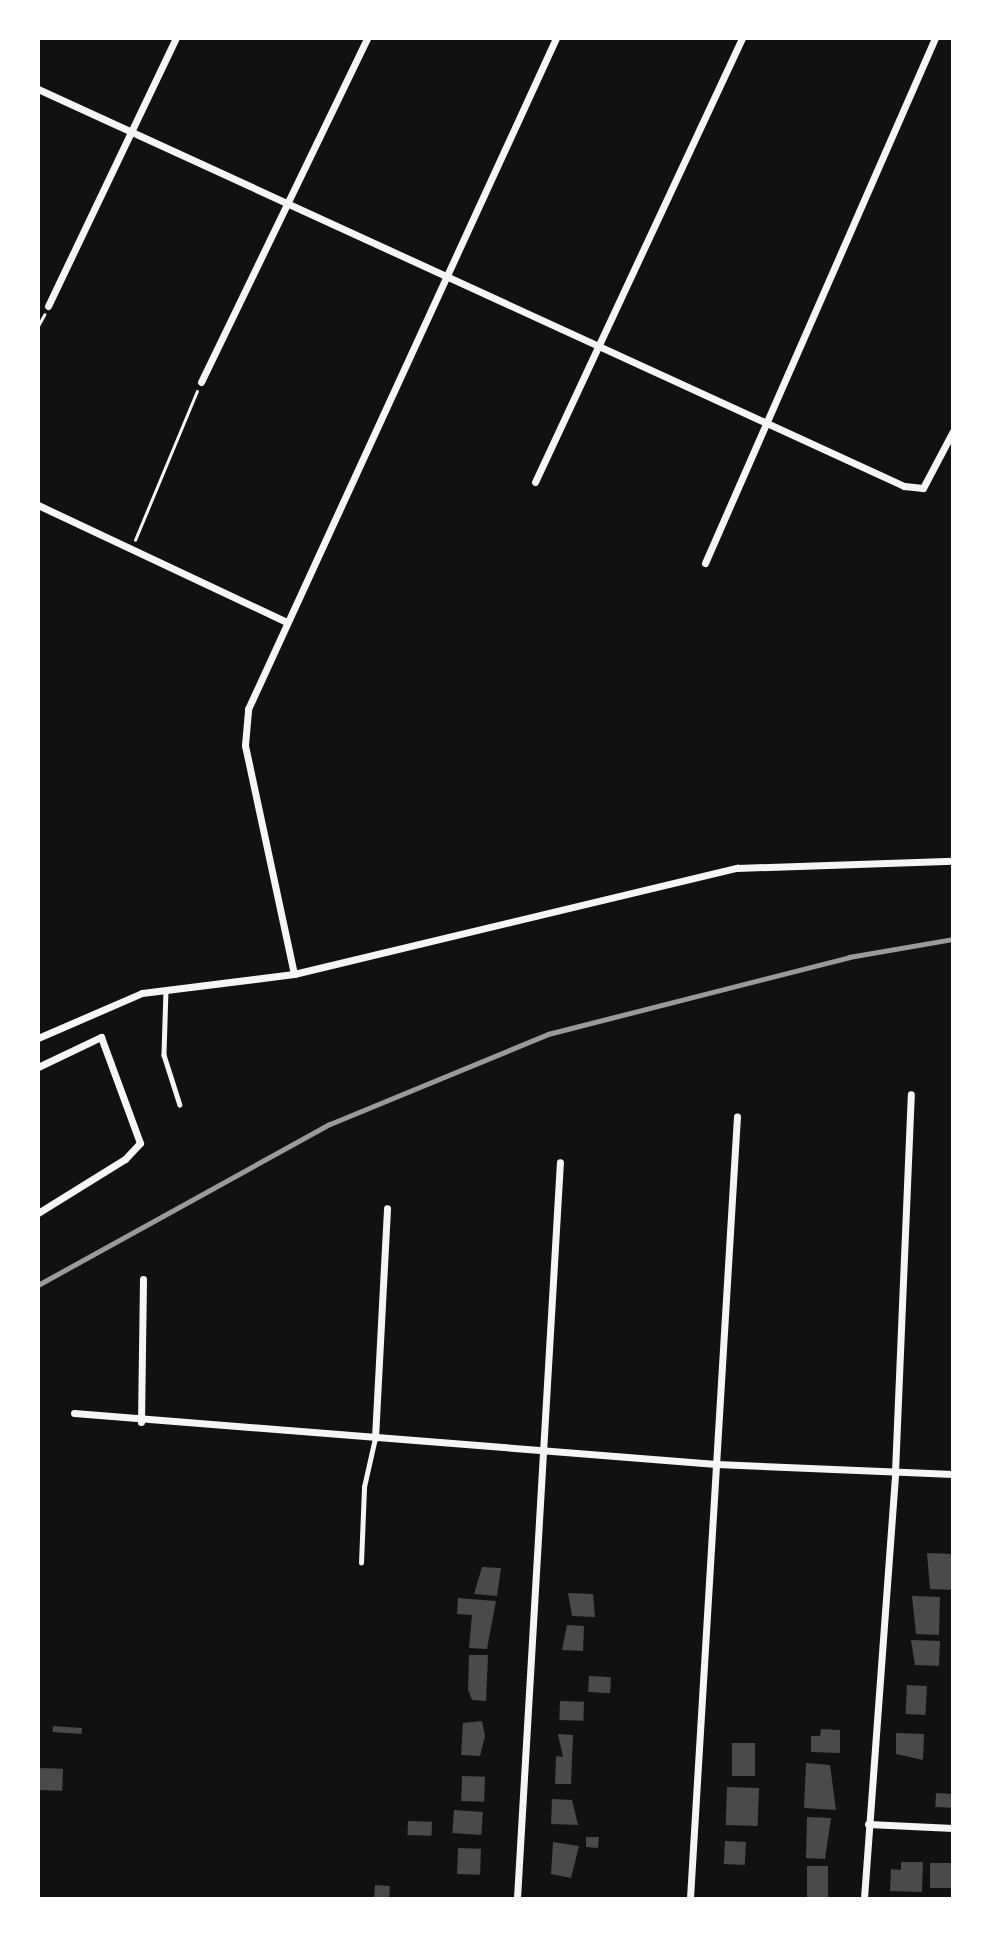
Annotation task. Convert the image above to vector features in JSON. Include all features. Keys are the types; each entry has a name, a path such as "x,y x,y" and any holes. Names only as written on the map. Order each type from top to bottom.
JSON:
{"street":[{"path":"48,306 176,38"},
{"path":"201,382 367,38"},
{"path":"294,974 245,745 252,695 556,38"},
{"path":"535,482 742,38"},
{"path":"705,563 935,38"},
{"path":"38,89 904,486 923,488 953,430"},
{"path":"38,505 285,621"},
{"path":"38,1038 142,993 294,974 737,868 953,861"},
{"path":"38,1067 101,1037 140,1143 125,1159 38,1213"},
{"path":"864,1899 895,1472 911,1094"},
{"path":"690,1899 737,1116"},
{"path":"517,1899 560,1162"},
{"path":"374,1438 387,1208"},
{"path":"141,1422 143,1279"},
{"path":"74,1413 141,1422 716,1464 953,1474"},
{"path":"868,1824 953,1828"}],"lane":[{"path":"166,990 164,1055 180,1105"},
{"path":"361,1563 364,1487 374,1438"}],"path":[{"path":"132,548 201,382"}],"building":[{"path":"927,1553 953,1554 953,1590 930,1589"},
{"path":"482,1567 501,1568 497,1596 474,1594"},
{"path":"568,1593 593,1594 595,1617 572,1616"},
{"path":"912,1596 940,1597 939,1635 916,1634"},
{"path":"458,1598 496,1601 487,1649 469,1648 472,1615 457,1614"},
{"path":"567,1625 584,1626 583,1651 562,1650"},
{"path":"911,1640 940,1641 939,1666 915,1665"},
{"path":"469,1655 488,1655 486,1701 472,1700 468,1690"},
{"path":"589,1676 611,1677 610,1693 588,1692"},
{"path":"907,1685 927,1686 925,1715 905,1714"},
{"path":"560,1701 584,1702 583,1721 559,1720"},
{"path":"482,1721 485,1736 480,1756 461,1755 463,1723"},
{"path":"53,1726 82,1728 82,1734 53,1732"},
{"path":"821,1729 840,1730 840,1753 811,1752 811,1736 820,1736"},
{"path":"896,1733 924,1734 923,1760 896,1754"},
{"path":"558,1734 573,1735 571,1784 555,1784 556,1756 563,1757"},
{"path":"732,1743 755,1743 755,1776 732,1776"},
{"path":"806,1763 830,1765 836,1810 804,1808"},
{"path":"38,1768 63,1769 62,1791 38,1790"},
{"path":"462,1776 485,1777 484,1802 461,1801"},
{"path":"727,1787 759,1788 758,1826 726,1825"},
{"path":"936,1793 953,1794 952,1808 935,1807"},
{"path":"552,1799 572,1800 578,1825 551,1824"},
{"path":"454,1810 483,1812 481,1835 452,1833"},
{"path":"807,1817 831,1818 825,1859 806,1858"},
{"path":"408,1821 432,1822 431,1836 408,1835"},
{"path":"586,1837 599,1837 598,1848 586,1847"},
{"path":"725,1841 746,1842 745,1865 724,1864"},
{"path":"553,1842 579,1846 571,1878 551,1874"},
{"path":"458,1848 481,1849 480,1875 457,1874"},
{"path":"901,1862 923,1862 922,1892 890,1891 891,1869 901,1870"},
{"path":"930,1863 953,1863 953,1888 930,1888"},
{"path":"807,1866 828,1866 828,1898 807,1898"},
{"path":"375,1885 390,1886 389,1898 374,1898"}],"railway":[{"path":"38,1285 330,1124 548,1034 849,957 953,939"}]}
